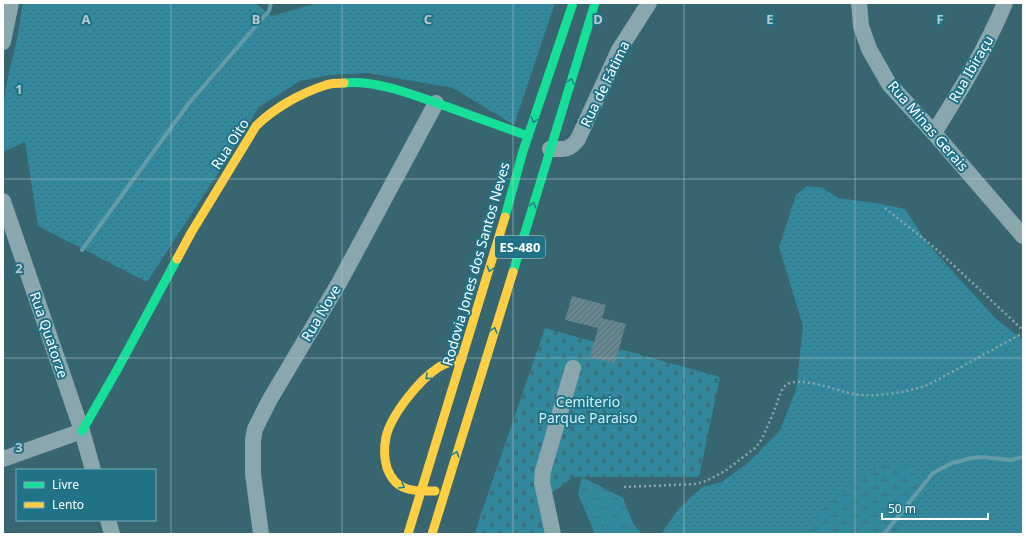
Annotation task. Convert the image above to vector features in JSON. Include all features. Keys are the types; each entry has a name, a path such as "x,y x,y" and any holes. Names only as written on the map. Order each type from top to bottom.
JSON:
{"main road":[{"name":"Rodovia Jones dos Santos Neves","path":"408,534 528,136 549,77 572,3"},
{"name":"ES-480","path":"432,534 595,3"},
{"name":"Rua Oito","path":"82,431 134,340 191,233 252,133 266,116 300,96 327,84 369,84 404,92 436,102 528,136"},
{"path":"445,491 405,489 398,484 389,473 385,461 386,435 406,402 426,378 440,367 462,359"}],"street":[{"path":"3,42 11,3"},
{"name":"Rua de Fátima","path":"550,149 568,149 574,145 619,50 649,3"},
{"name":"Rua Minas Gerais","path":"859,3 862,26 869,49 889,84 934,133 1023,236"},
{"name":"Rua Ibiraçu","path":"934,133 993,32 1005,3"},
{"name":"Rua Nove","path":"261,534 253,474 253,440 255,429 269,401 339,283 436,102"},
{"name":"Rua Quatorze","path":"3,201 82,431 93,469"},
{"path":"553,534 542,483 543,471 573,368"},
{"path":"3,459 82,431"},
{"path":"108,521 112,534"}],"path":[{"path":"624,487 695,484 718,476 755,448 760,442 783,389 786,385 791,383 806,382 865,396 914,390 928,385 1023,332 935,248 884,208"}],"green space":[{"path":"23,3 255,3 272,16 318,3 555,3 514,125 453,88 367,73 329,75 300,81 259,107 228,158 147,282 38,226 25,142 3,152 3,110 6,86 17,39"},
{"path":"807,186 823,188 838,198 876,203 905,209 928,244 995,318 1023,340 1023,534 896,534 903,519 856,480 825,507 809,534 661,534 679,508 702,487 722,482 749,462 780,430 796,390 803,326 779,247 796,195"},
{"name":"Cemiterio Parque Paraiso","path":"545,328 720,377 699,477 574,477 543,499 551,534 475,534 479,520"},
{"path":"883,464 911,468 919,482 913,504 903,519 896,534 809,534 825,507 856,480"},
{"path":"582,477 623,498 634,525 642,534 595,534 578,494"}],"building":[{"path":"572,296 606,305 602,318 626,324 615,363 590,357 598,328 565,320"}],"waterway":[{"path":"82,250 189,103 269,11 271,3"},
{"path":"884,534 933,473 952,463 972,458 981,457 1011,460 1023,457"}],"traffic: fast":[{"path":"505,217 523,151 573,3"},
{"path":"513,272 595,3"},
{"path":"344,83 369,84 395,89 528,136"},
{"path":"82,431 177,259"}],"traffic: slow":[{"path":"177,259 191,233 256,126 279,107 298,97 328,84 344,83"},
{"path":"408,534 505,217"},
{"path":"432,534 513,272"},
{"path":"435,491 408,489 402,487 394,480 388,471 385,460 386,437 389,428 400,409 423,380 439,367 462,359"}]}
